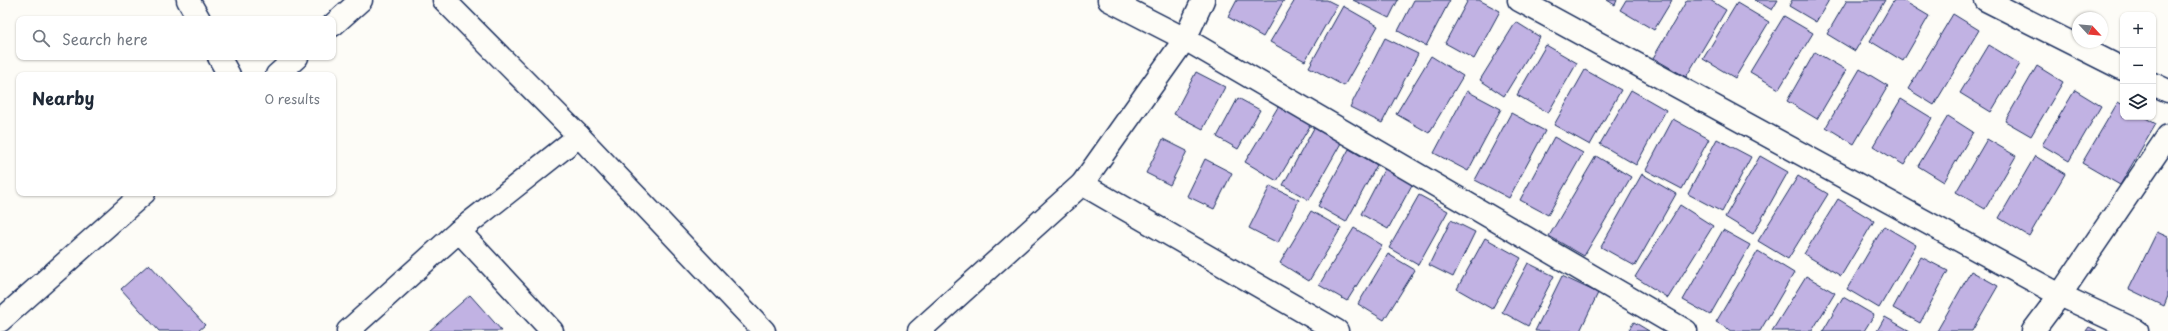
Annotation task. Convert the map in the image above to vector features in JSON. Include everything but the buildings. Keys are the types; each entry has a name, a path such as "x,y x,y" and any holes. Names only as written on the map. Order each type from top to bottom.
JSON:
{"street":[{"path":"188,0 197,16"},
{"path":"336,22 361,0"},
{"path":"444,0 578,136 764,331"},
{"path":"1109,0 1185,39 1686,331"},
{"path":"919,331 1082,184 1185,39 1203,0"},
{"path":"1519,0 2060,295 2137,331"},
{"path":"1986,0 2120,67"},
{"path":"220,60 226,72"},
{"path":"280,72 294,60"},
{"path":"2156,85 2168,91"},
{"path":"348,331 459,231 578,136"},
{"path":"2033,331 2060,295 2168,136"},
{"path":"1082,184 1320,327"},
{"path":"0,321 141,196"},
{"path":"459,231 552,331"}]}
